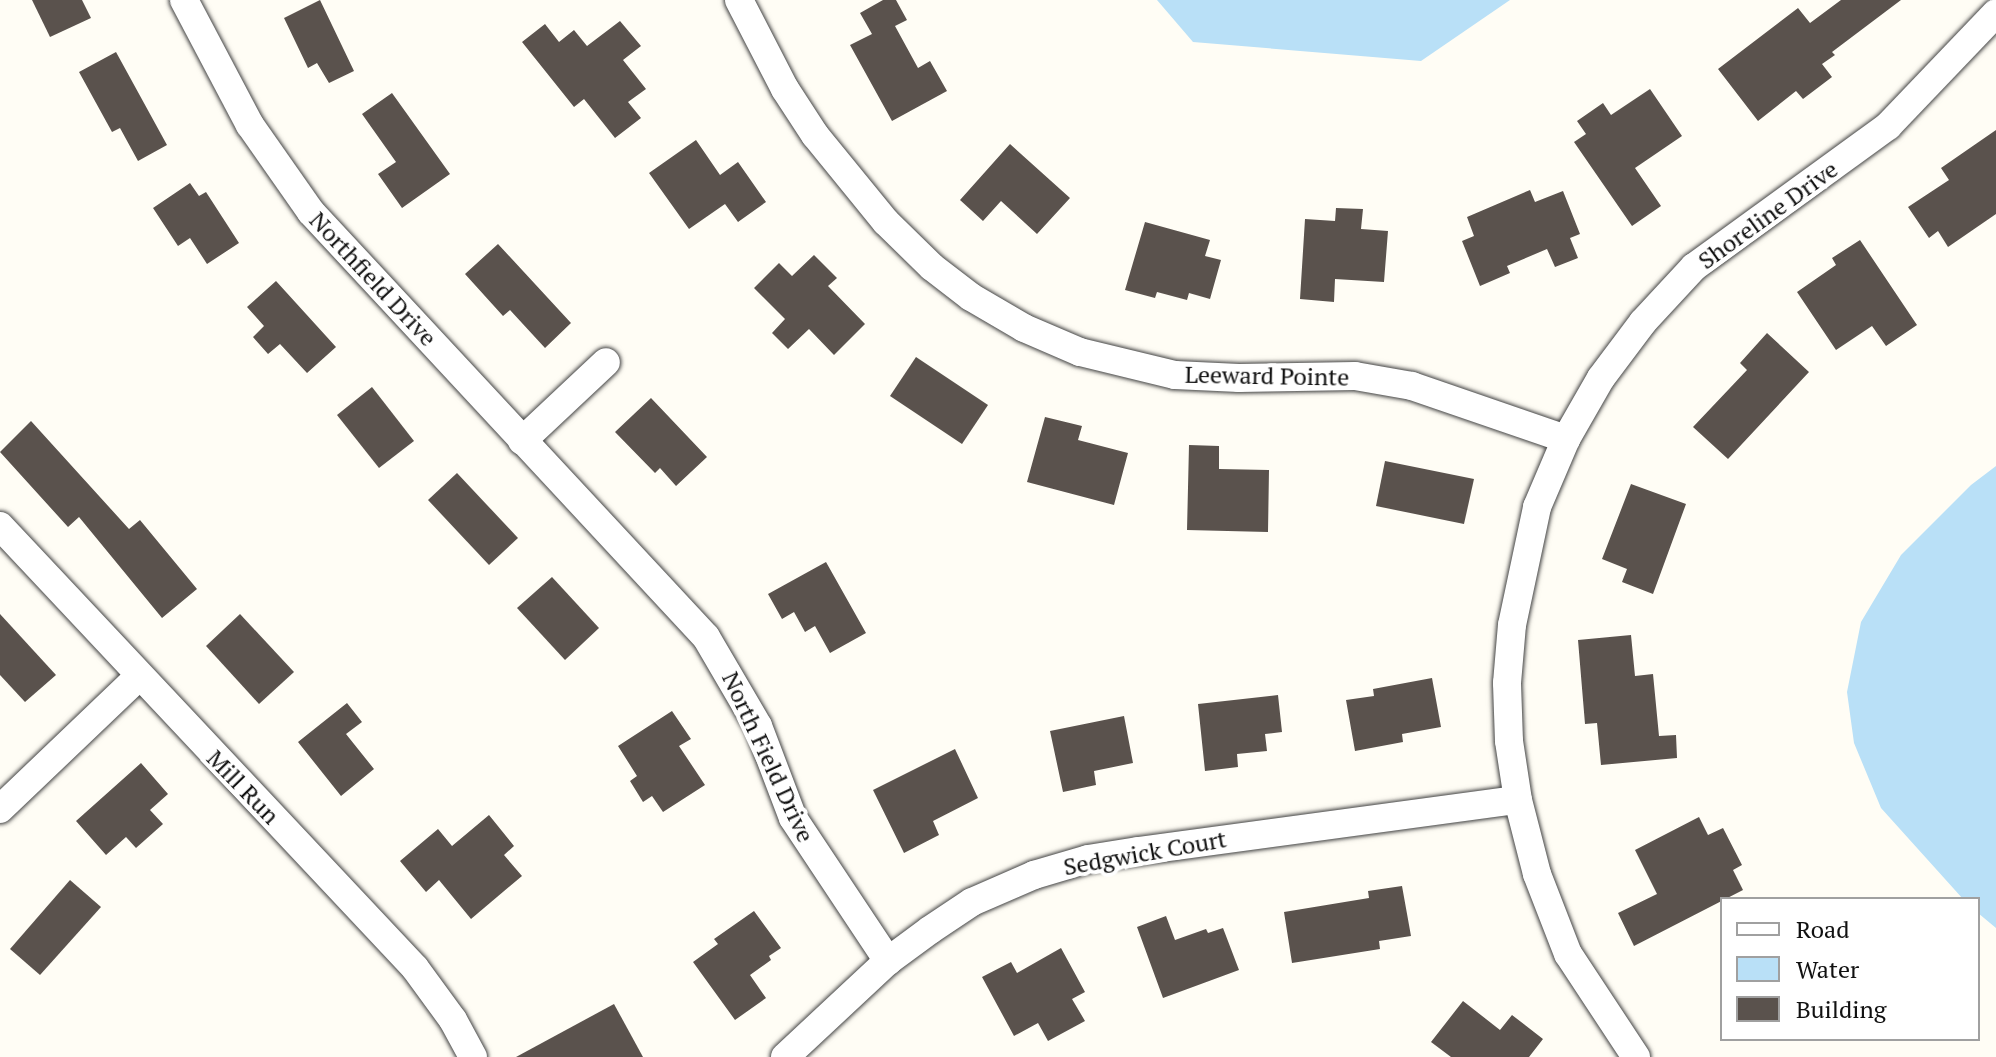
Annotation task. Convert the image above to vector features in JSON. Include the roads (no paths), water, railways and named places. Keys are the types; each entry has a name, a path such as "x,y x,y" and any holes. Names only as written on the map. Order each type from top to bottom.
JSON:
{"street":[{"name":"Northfield Drive","path":"184,0 250,125 283,177 311,212 604,527"},
{"name":"Leeward Pointe","path":"739,0 785,89 815,135 886,222 932,267 971,297 1024,328 1080,352 1123,365 1175,375 1239,378 1355,376 1412,386 1566,439"},
{"name":"Shoreline Drive","path":"1636,1057 1568,954 1537,874 1518,800 1509,741 1507,683 1512,625 1537,507 1566,439 1601,378 1643,322 1694,267 1888,126 1996,13"},
{"path":"522,441 606,362"},
{"name":"Mill Run","path":"0,526 138,677 415,968 453,1020 473,1057"},
{"name":"North Field Drive","path":"604,527 706,637 728,669 758,726 793,818 888,961"},
{"path":"0,809 138,677"},
{"name":"Sedgwick Court","path":"785,1057 888,961 972,902 1034,875 1088,859 1518,800"}],"water":[{"path":"1157,0 1510,0 1421,61 1193,42"},
{"path":"1996,466 1996,928 1980,915 1980,897 1961,897 1881,808 1854,743 1847,692 1861,622 1901,555 1971,485"}]}
